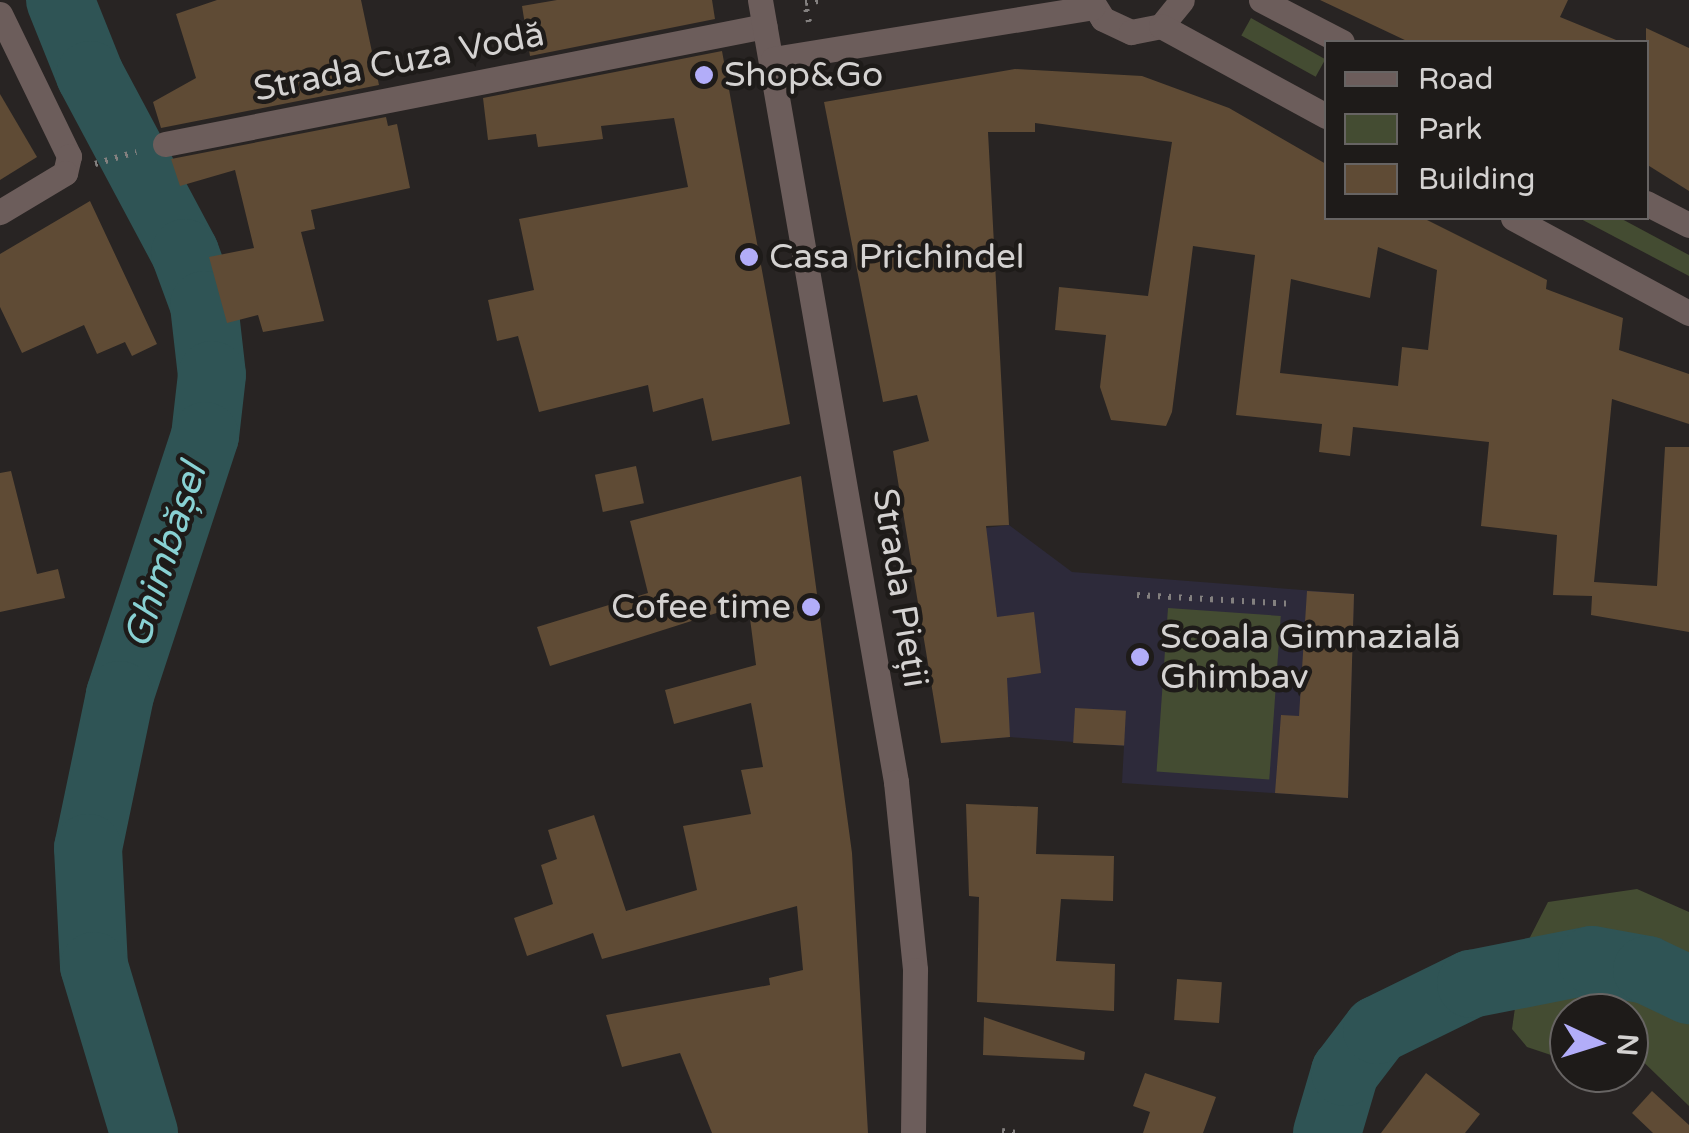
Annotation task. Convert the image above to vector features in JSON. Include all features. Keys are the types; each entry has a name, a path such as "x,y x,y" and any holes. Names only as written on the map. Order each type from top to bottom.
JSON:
{"street":[{"name":"Strada Pieții","path":"760,0 907,861 912,1133"},
{"path":"773,59 1092,4 1131,32 1161,26 1182,0"},
{"path":"1261,0 1338,40"},
{"path":"0,14 54,118 69,156 65,173 0,212"},
{"name":"Strada Cuza Vodă","path":"165,144 765,26"},
{"path":"1161,26 1324,115"},
{"path":"1649,205 1689,225"},
{"path":"1517,220 1689,313"}],"path":[{"path":"65,173 165,144"},
{"path":"1137,595 1291,604"},
{"path":"1002,1132 1017,1133"}],"shaded area":[{"name":"Scoala Gimnazială Ghimbav","path":"1009,525 1072,572 1354,594 1348,798 1122,783 1124,746 1010,737 941,743 911,537"}],"green space":[{"path":"1251,18 1324,58 1316,77 1241,35"},
{"path":"1583,220 1624,220 1689,255 1689,276"},
{"path":"1168,608 1281,616 1269,779 1157,772"},
{"path":"1637,889 1689,912 1689,1106 1649,1067 1649,993 1549,993 1549,1054 1527,1047 1512,1029 1523,951 1548,902"}],"building":[{"path":"217,0 361,0 379,85 161,128 153,102 196,78 176,14"},
{"path":"557,0 712,0 715,19 530,56 522,6"},
{"path":"1320,0 1568,0 1560,17 1616,40 1405,40"},
{"path":"1646,28 1689,48 1689,191 1649,166"},
{"path":"722,51 790,424 712,441 703,398 653,412 648,385 539,412 518,336 497,341 488,300 534,290 519,219 688,187 674,118 601,126 603,139 538,147 536,134 488,140 483,98"},
{"path":"1015,69 1142,76 1229,108 1324,163 1324,220 1427,220 1547,280 1546,289 1623,318 1619,350 1689,374 1689,424 1612,399 1594,582 1657,586 1665,447 1689,447 1689,632 1591,615 1592,596 1553,595 1557,535 1481,526 1489,442 1353,427 1350,456 1319,452 1322,424 1236,415 1255,255 1193,246 1172,412 1166,426 1111,420 1100,387 1106,335 1055,330 1059,287 1148,296 1172,142 1035,123 1035,132 988,132 1009,525 986,526 997,617 1034,612 1041,673 1007,678 1010,737 941,743 893,451 929,441 917,395 883,402 824,102","holes":["1378,247 1437,270 1428,350 1402,347 1398,386 1280,373 1291,279 1370,298"]},
{"path":"0,94 37,157 0,180"},
{"path":"386,117 388,126 397,124 410,188 311,210 315,229 301,232 324,321 263,332 258,315 227,323 209,257 254,248 235,170 180,186 171,159"},
{"path":"90,201 157,344 132,356 125,342 97,354 84,325 22,353 0,307 0,254"},
{"path":"636,466 644,503 603,512 595,475"},
{"path":"11,471 37,574 58,569 65,598 0,612 0,473"},
{"path":"801,476 852,853 868,1133 712,1133 680,1053 622,1067 606,1015 770,985 769,978 803,970 797,906 602,959 593,933 527,956 514,918 553,904 541,865 557,859 548,830 594,815 626,911 697,890 683,826 751,814 741,770 763,767 751,703 674,724 665,690 756,665 748,603 550,666 537,627 648,593 630,521"},
{"path":"1307,591 1354,594 1348,798 1275,793 1281,715 1299,716"},
{"path":"1075,708 1126,711 1124,746 1073,743"},
{"path":"966,804 1038,807 1036,854 1114,856 1113,901 1061,899 1056,961 1115,964 1114,1011 977,1002 979,897 969,896"},
{"path":"1177,979 1222,982 1219,1023 1174,1020"},
{"path":"984,1017 1085,1052 1084,1060 983,1055"},
{"path":"1145,1073 1216,1097 1203,1133 1143,1133 1150,1112 1133,1106"},
{"path":"1426,1073 1480,1114 1465,1133 1381,1133"},
{"path":"1652,1091 1689,1125 1689,1133 1653,1133 1632,1113"}],"waterway":[{"name":"Ghimbășel","path":"60,0 90,75 185,253 204,305 212,375 205,436 120,695 88,848 94,966 144,1133"},
{"name":"Ghimbășel","path":"1327,1133 1345,1072 1377,1030 1471,984 1592,960 1647,970 1689,990"}],"place":[{"name":"Shop&Go","path":"704,75"},
{"name":"Casa Prichindel","path":"749,257"},
{"name":"Cofee time","path":"811,607"},
{"name":"Scoala Gimnazială Ghimbav","path":"1140,657"}]}
